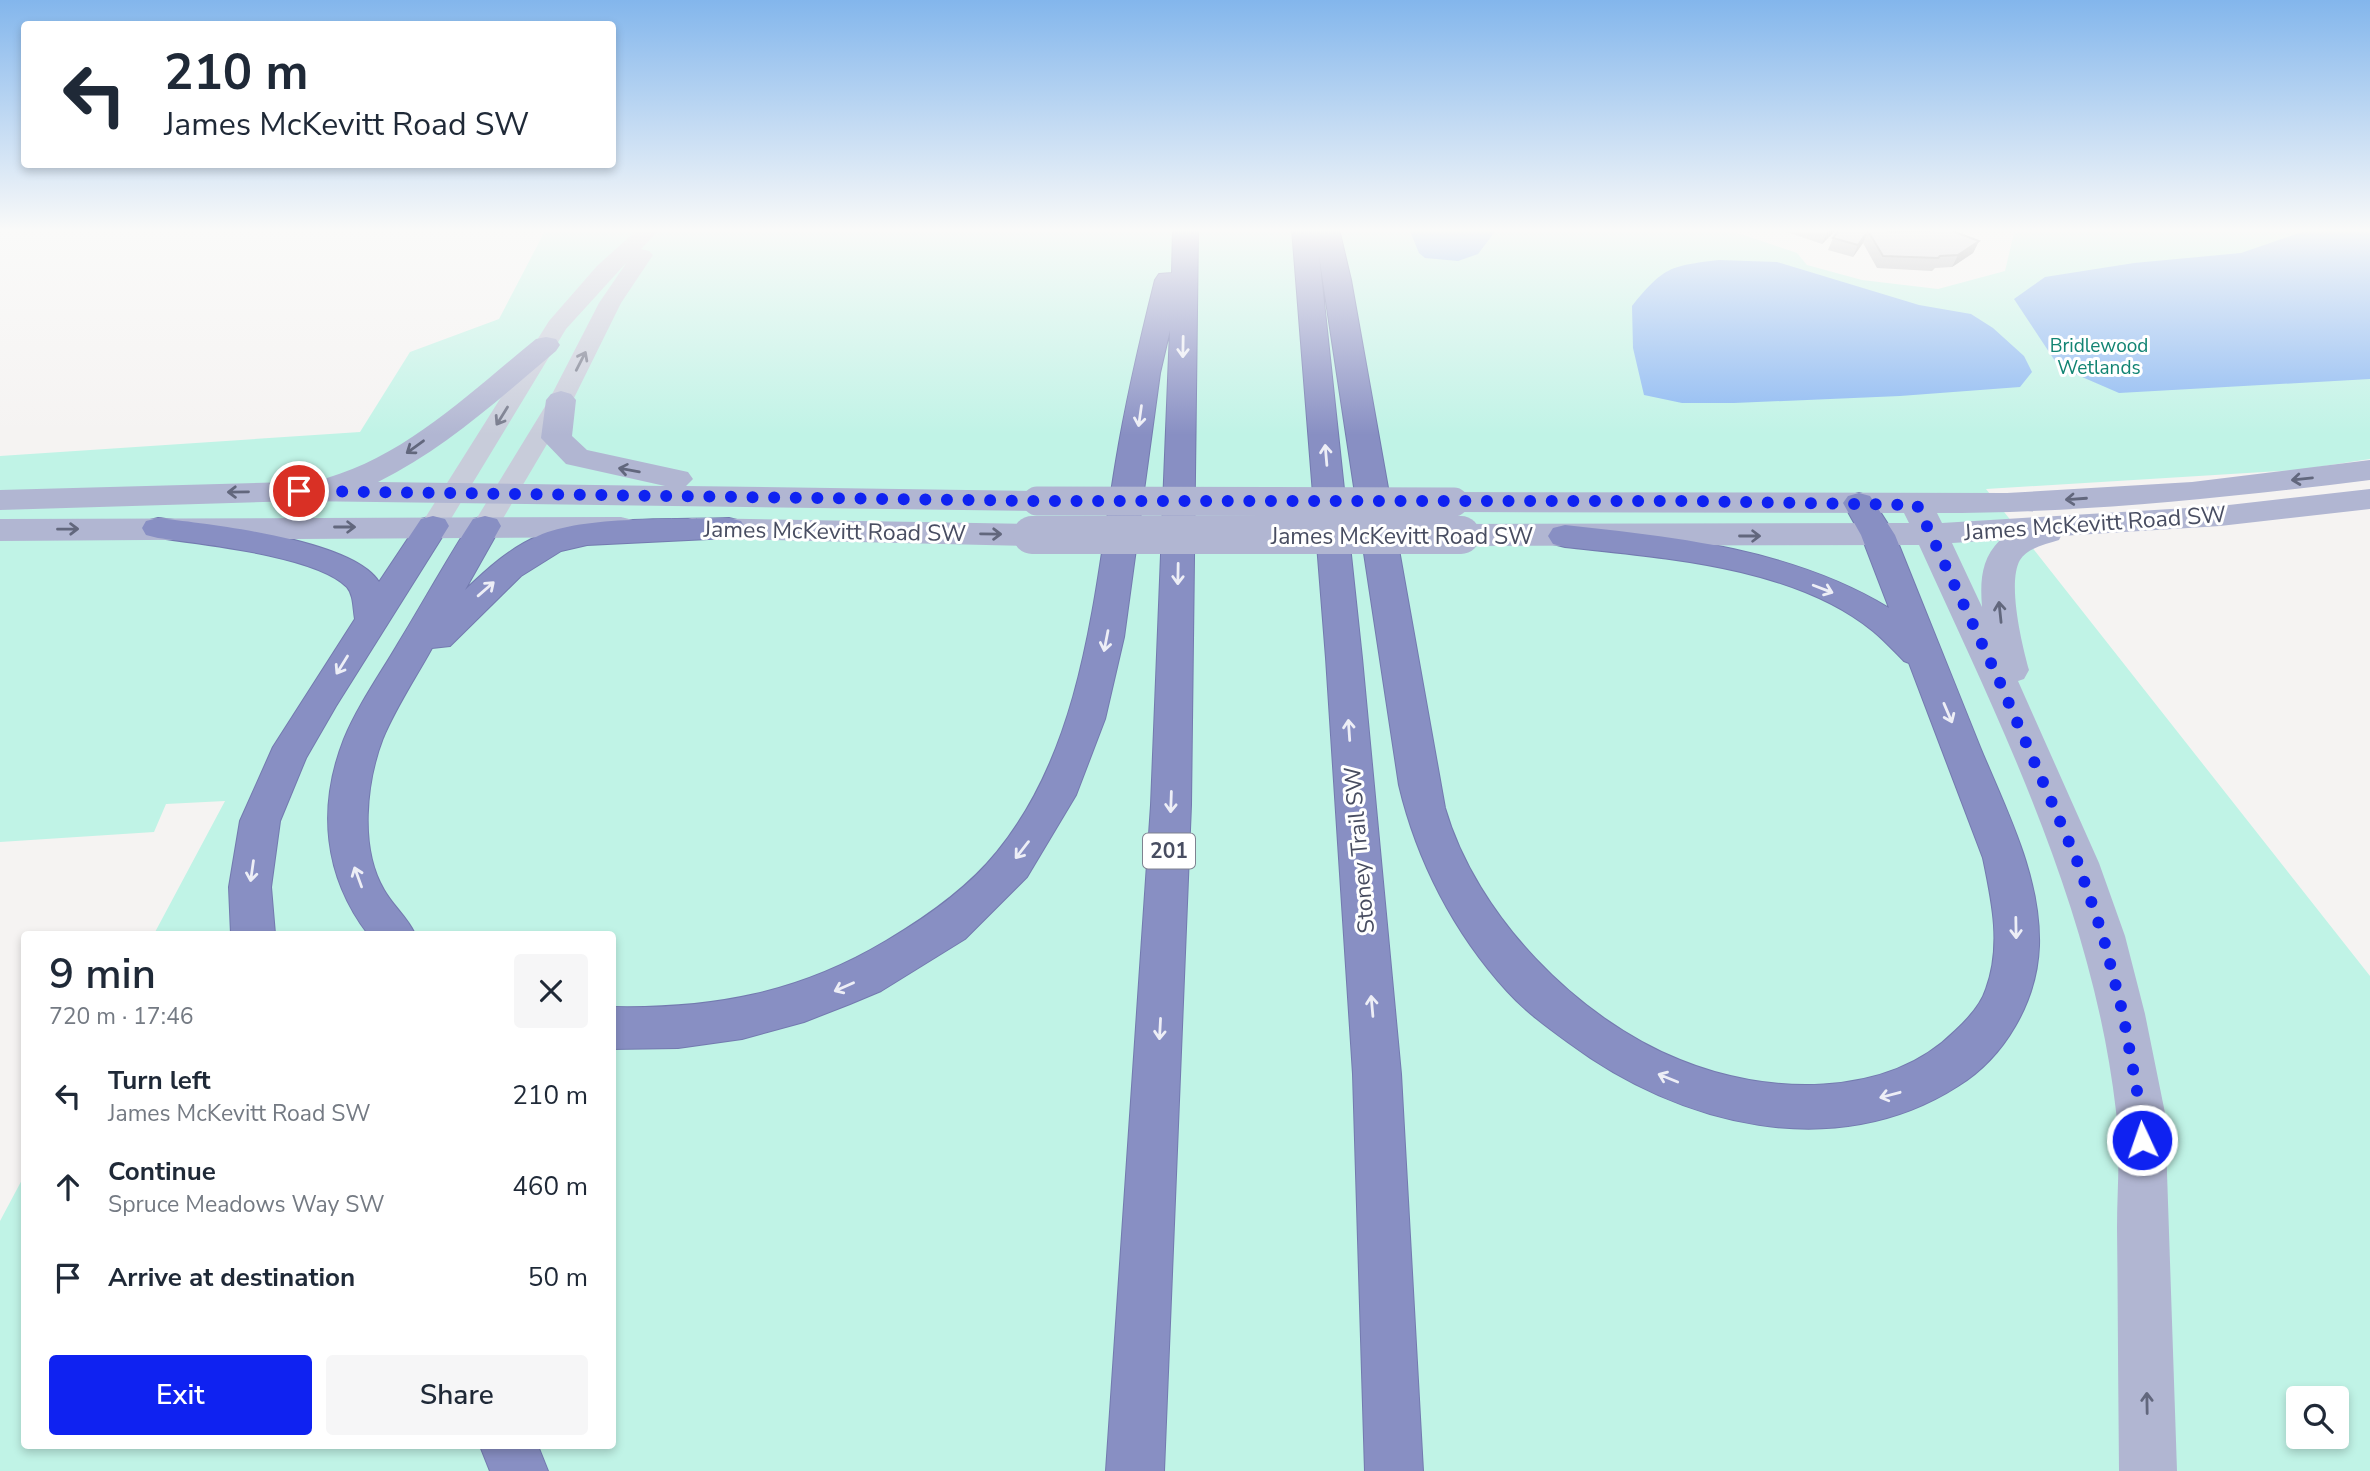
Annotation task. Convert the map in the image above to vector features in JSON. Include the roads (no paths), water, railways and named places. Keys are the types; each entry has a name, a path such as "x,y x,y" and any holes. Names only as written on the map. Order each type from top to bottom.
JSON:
{"highway":[{"path":"616,1028 678,1027 733,1021 792,1007 840,989 902,960 946,929 990,888 1024,848 1054,803 1087,720 1101,665 1114,598 1146,373 1163,298"},
{"name":"201","path":"1135,1471 1171,806 1184,298"},
{"name":"Stoney Trail SW","path":"1310,298 1342,631 1377,1074 1394,1471"},
{"path":"1341,298 1419,785 1437,846 1460,890 1520,975 1550,1002 1593,1034 1660,1075 1710,1093 1762,1104 1822,1107 1893,1096 1940,1073 1977,1044 2005,1002 2016,958 2016,910 2004,858 1957,734 1869,519"},
{"path":"253,931 250,887 260,821 287,757 372,618 443,511"},
{"path":"391,931 366,899 352,862 348,823 352,778 364,738 485,526"},
{"path":"158,528 221,536 303,555 336,567 357,577 367,589 372,618"},
{"path":"389,691 478,595 509,568 550,543 587,534 729,528"},
{"path":"1565,536 1669,548 1782,573 1844,597 1878,615 1903,636 1928,667"},
{"path":"1377,1074 1417,1471"},
{"path":"510,1449 519,1471"}],"main road":[{"path":"0,500 299,491 346,484 391,464 481,398 546,345"},
{"path":"561,400 556,438 577,457 708,485 793,497"},
{"name":"James McKevitt Road SW","path":"1925,520 2007,503 2192,492 2370,470"},
{"path":"299,491 443,511"},
{"name":"James McKevitt Road SW","path":"443,511 504,496 1454,502 2077,527 2220,516 2370,499"},
{"path":"0,530 158,528 443,511"},
{"name":"James McKevitt Road SW","path":"443,511 485,526 1032,535 1565,536 1869,519"},
{"path":"1925,520 2078,863 2106,949 2123,1014 2141,1113 2148,1471"},
{"path":"2077,527 2019,541 2003,558 1997,581 2003,641 2008,659 2018,691 2070,815 2078,863"}],"street":[{"path":"443,511 556,326 580,298"},
{"path":"485,526 561,400 614,298"}],"water":[{"path":"1639,298 1895,298 1971,314 1993,328 2024,356 2032,372 2020,387 1900,396 1682,403 1644,395 1633,348 1632,306"},
{"path":"2370,298 2370,379 2119,393 2059,367 2014,299"}],"park label":[{"name":"Bridlewood Wetlands","path":"2099,356"}]}
